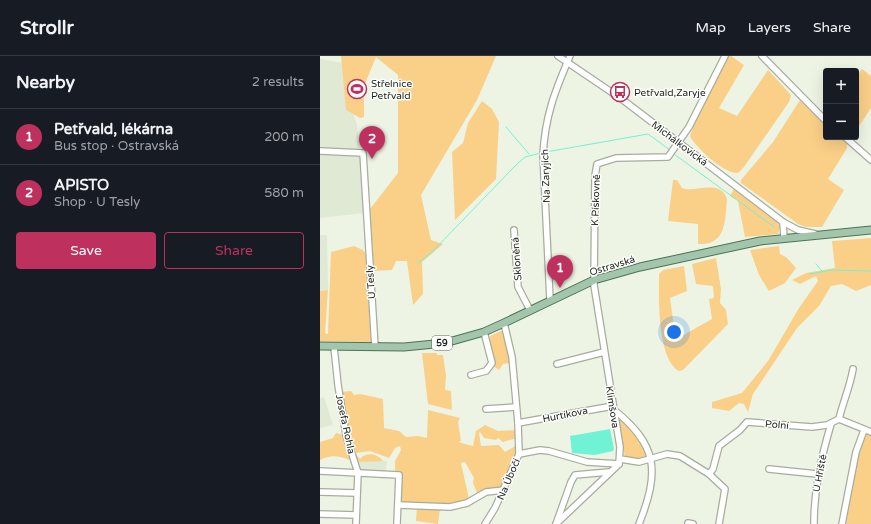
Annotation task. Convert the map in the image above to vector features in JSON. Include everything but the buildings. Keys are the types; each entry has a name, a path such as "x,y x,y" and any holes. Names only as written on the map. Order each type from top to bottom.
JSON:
{"main road":[{"name":"Ostravská","path":"320,346 375,347 431,345 460,339 484,332 594,280 640,267 723,248 787,237 871,230"}],"street":[{"name":"Michálkovická","path":"558,56 569,59 783,222 790,226 817,235"},
{"name":"K Pískovně","path":"594,280 595,176 597,164 616,158 668,157 679,142 725,56"},
{"path":"762,56 823,117"},
{"name":"Na Zaryjích","path":"550,300 543,155 544,133 549,109 569,59"},
{"path":"848,140 871,160"},
{"name":"U Tesly","path":"320,150 363,153 375,347"},
{"path":"783,222 787,237"},
{"path":"787,237 790,226"},
{"name":"Skloněná","path":"514,230 518,287 530,310"},
{"name":"Klimšova","path":"594,280 620,447 619,461"},
{"name":"Na Úbočí","path":"485,524 504,490 519,454 518,423 512,357 504,323"},
{"path":"471,375 486,371 492,363 484,332"},
{"name":"Josefa Rohla","path":"334,346 338,385 346,435 358,473 356,493 356,524"},
{"path":"557,364 604,352"},
{"path":"854,369 850,387 843,400 839,419 871,432"},
{"path":"486,409 516,407"},
{"path":"613,407 640,434 650,452 652,460 651,481 646,507 640,524"},
{"name":"Hurtíkova","path":"518,423 613,407"},
{"name":"Polní","path":"709,474 713,469 719,446 740,430 747,422 812,427 831,424 839,419"},
{"name":"U Hřiště","path":"814,524 814,497 817,474 831,424"},
{"path":"842,524 856,452 864,430"},
{"path":"519,454 540,450 549,451 588,462 639,462 652,460 668,454 680,456 709,474 725,488 719,524"},
{"path":"556,524 619,461"},
{"path":"769,470 817,474"},
{"path":"320,471 398,475 397,524"},
{"path":"556,524 575,475 609,472"},
{"path":"398,505 450,507 467,503 486,492 504,490"},
{"path":"320,492 356,493"},
{"path":"320,514 356,515"}],"shaded area":[{"path":"341,56 496,56 477,100 421,195 431,240 443,244 422,262 423,294 413,305 407,261 396,261 392,270 374,271 370,209 398,173 398,75 376,57 364,86 364,117 360,118 346,110"},
{"path":"727,56 731,56 744,65 719,108 737,116 768,70 791,95 789,102 744,167 738,173 732,172 718,165 698,147 690,136 704,98"},
{"path":"320,59 343,63 346,110 353,114 357,125 365,200 364,213 320,218"},
{"path":"862,69 871,76 871,108 859,126 859,104 859,74"},
{"path":"800,100 823,120 823,140 845,140 847,142 847,148 828,179 844,190 822,227 806,227 798,224 741,183 741,180 773,142"},
{"path":"482,101 492,109 499,122 496,179 455,220 452,152 463,143 468,123"},
{"path":"673,180 677,180 682,188 685,189 715,188 724,193 727,199 725,223 723,230 714,241 698,244 698,224 668,221"},
{"path":"734,189 777,222 780,226 778,234 745,237 738,201 730,196"},
{"path":"320,235 327,235 328,290 320,291"},
{"path":"871,238 871,285 856,291 842,284 831,286 819,306 797,328 753,394 748,412 744,404 739,403 729,411 712,408 712,402 742,393 768,361 799,308 818,281 816,276 800,284 792,280 806,273 835,268 832,241"},
{"path":"354,246 363,250 366,254 371,342 320,341 320,291 328,290 325,333 328,334 331,252"},
{"path":"779,246 780,254 786,257 796,268 785,283 769,291 759,275 750,250"},
{"path":"716,258 721,289 720,303 726,310 728,324 683,370 679,371 672,364 663,341 660,311 659,274 663,270 684,266 687,291 670,298 675,334 680,337 712,319 709,299 714,298 713,286 696,284 692,264"},
{"path":"501,331 505,332 511,356 509,363 503,364 499,370 493,366 494,362 489,340 490,336"},
{"path":"422,353 437,353 437,355 443,355 446,376 445,390 451,391 452,410 428,404"},
{"path":"351,391 354,395 360,394 383,399 384,428 399,431 406,437 418,436 427,438 428,410 460,418 458,422 461,441 459,441 461,443 473,446 476,431 485,425 498,431 516,430 517,438 503,442 498,438 496,440 484,438 480,432 479,433 481,446 499,445 505,452 517,445 513,461 502,488 478,495 473,483 474,478 465,462 461,463 469,499 467,501 454,505 401,502 400,476 395,470 395,461 401,450 400,446 395,448 389,458 370,451 355,453 360,459 365,455 372,454 378,456 383,461 356,462 348,438 341,392"},
{"path":"324,397 333,425 320,428 320,398"},
{"path":"619,416 639,435 648,458 638,460 625,457 617,418"},
{"path":"610,429 614,449 613,451 595,455 572,453 570,436"},
{"path":"336,433 344,435 350,460 335,456 320,460 320,442 333,438"},
{"path":"867,433 871,433 871,524 846,524 855,464"},
{"path":"372,460 387,461 386,472 361,471 356,462"},
{"path":"417,507 440,509 438,524 416,521"}],"waterway":[{"path":"506,127 529,154"},
{"path":"546,152 648,134 670,150"},
{"path":"418,263 433,251 525,157 541,153"},
{"path":"674,154 774,227"},
{"path":"816,264 822,271"},
{"path":"810,274 831,270 871,271"}],"place":[{"name":"Střelnice Petřvald","path":"357,89"},
{"name":"Petřvald,Zaryje","path":"620,92"},
{"name":"APISTO","path":"372,159"},
{"name":"Petřvald, lékárna","path":"560,288"}]}
